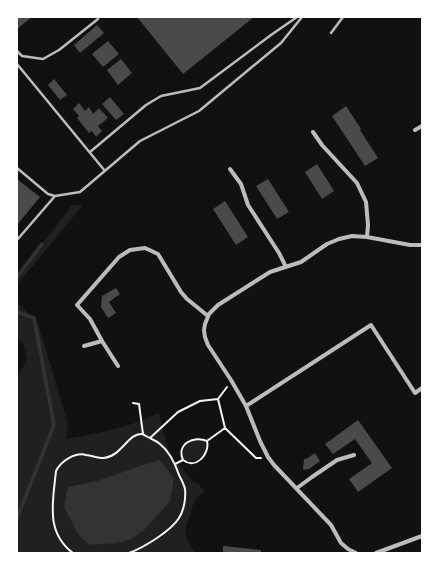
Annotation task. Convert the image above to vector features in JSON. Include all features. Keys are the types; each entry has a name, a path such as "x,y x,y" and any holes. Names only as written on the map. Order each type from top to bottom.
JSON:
{"street":[{"path":"415,130 422,126"},
{"path":"314,132 322,145 357,183 366,202 368,225 367,237"},
{"path":"230,169 241,184 248,205 279,253 286,267"},
{"path":"356,553 341,543 330,524 268,457 246,406 208,345 205,337 205,324 208,316 218,305 263,276 270,272 301,262 327,244 340,239 352,236 367,237 410,245 422,245"},
{"path":"118,366 90,319 77,305 118,257 130,250 145,248 158,254 181,292 187,299 208,316"},
{"path":"246,406 371,325 415,393 422,388"},
{"path":"84,346 102,341"},
{"path":"297,488 337,460 354,455"},
{"path":"376,553 422,536"}],"lane":[{"path":"90,152 146,105 161,96 200,88 297,17"},
{"path":"17,168 48,194 55,196 80,192 140,141 199,111 281,43 302,17"},
{"path":"331,33 343,17"},
{"path":"17,51 22,56 43,59 59,50 98,19"},
{"path":"17,64 105,171"},
{"path":"17,240 55,196"}],"path":[{"path":"231,380 218,399 225,428 256,458 268,457"},
{"path":"150,438 178,412 200,401 218,399"},
{"path":"133,403 139,404 143,434"},
{"path":"207,441 225,428"},
{"path":"73,553 56,532 54,524 53,504 56,471 58,467 68,459 78,455 85,454 95,458 110,457 121,449 132,437 137,434 143,434 160,443 170,455 184,487 185,495 179,519 168,530 130,553"},
{"path":"199,438 207,441 208,448 204,457 193,463 189,463 184,460 182,456 182,448 188,442 199,438"},
{"path":"175,464 184,460"}],"shaded area":[{"path":"72,205 83,205 17,285 17,277"},
{"path":"17,302 38,323 68,424 66,439 136,423 159,413 167,446 175,464 179,464 194,483 199,484 204,492 195,499 185,530 187,540 195,553 17,553 17,376 27,361 24,344 17,338"},
{"path":"197,440 205,443 203,455 199,459 193,461 184,459 183,455 185,447 189,443"},
{"path":"160,460 174,478 170,501 144,530 131,539 117,543 89,545 78,534 64,507 68,487 97,481"}],"building":[{"path":"17,17 32,17 17,29"},
{"path":"137,17 254,17 183,74"},
{"path":"97,25 104,33 80,53 74,45"},
{"path":"108,41 119,54 103,67 92,54"},
{"path":"121,59 132,73 118,85 107,70"},
{"path":"54,79 67,95 60,100 48,85"},
{"path":"110,97 124,114 116,120 102,104"},
{"path":"79,103 85,111 89,107 93,114 99,108 108,118 98,126 102,131 96,137 92,131 89,133 77,118 79,116 73,109"},
{"path":"346,106 378,158 365,166 332,116"},
{"path":"317,164 334,191 322,199 305,172"},
{"path":"17,179 40,197 17,225"},
{"path":"268,179 289,212 277,219 256,186"},
{"path":"225,201 248,237 236,245 213,209"},
{"path":"116,288 120,294 109,302 116,313 108,318 101,307 102,296"},
{"path":"358,420 392,468 358,492 349,479 372,463 355,439 333,454 325,444"},
{"path":"315,453 320,461 309,469 303,470 304,459"},
{"path":"223,546 261,550 261,553 223,553"}],"waterway":[{"path":"17,277 42,244"},
{"path":"17,312 34,318 54,425 17,518"}]}
